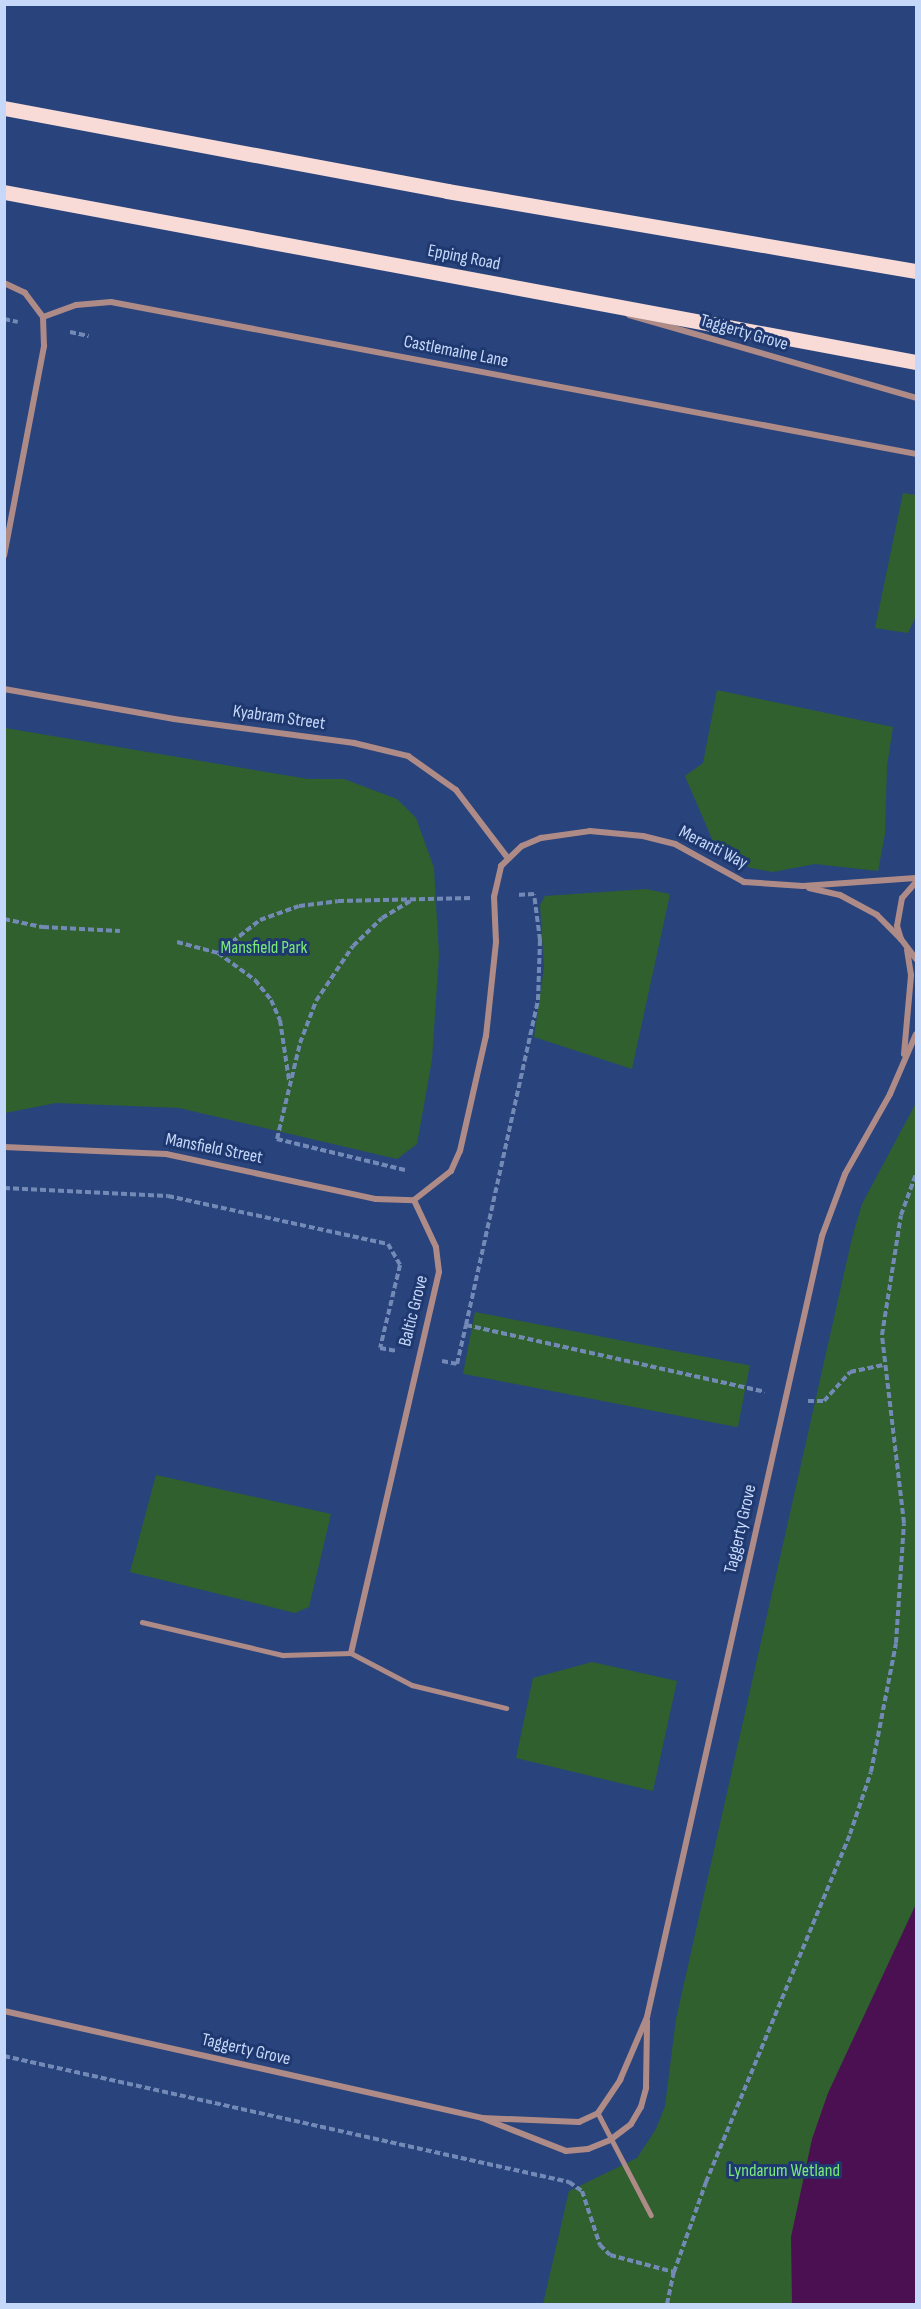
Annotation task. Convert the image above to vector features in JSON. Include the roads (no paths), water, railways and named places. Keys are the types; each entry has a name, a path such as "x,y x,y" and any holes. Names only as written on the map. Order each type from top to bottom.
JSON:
{"main road":[{"path":"4,108 447,191 916,271"},
{"name":"Epping Road","path":"4,192 916,362"}],"street":[{"path":"4,283 25,293 43,317 44,346 4,556"},
{"name":"Taggerty Grove","path":"564,297 916,398"},
{"name":"Castlemaine Lane","path":"43,317 76,305 111,302 916,454"},
{"name":"Kyabram Street","path":"4,689 174,719 354,743 408,756 456,790 507,857"},
{"name":"Meranti Way","path":"507,857 530,843 563,833 615,832 675,844 744,882 803,886 916,880"},
{"path":"414,1200 451,1171 459,1151 493,987 496,878 507,857"},
{"path":"916,880 902,898 897,912 901,939 916,959"},
{"name":"Meranti Way","path":"803,886 840,895 877,915 901,939"},
{"name":"Taggerty Grove","path":"903,1061 911,975 907,950"},
{"name":"Taggerty Grove","path":"482,2118 579,2122 598,2113 620,2080 647,2017 786,1397 833,1200 890,1094 916,1034"},
{"name":"Mansfield Street","path":"4,1147 165,1154 376,1199 414,1200"},
{"name":"Baltic Grove","path":"351,1653 439,1272 436,1247 414,1200"},
{"name":"Taggerty Grove","path":"4,2011 482,2118 566,2151 588,2149 610,2140 631,2124 641,2107 646,2088 647,2017"}],"lane":[{"path":"142,1622 283,1655 351,1653 412,1685 506,1708"},
{"path":"598,2113 610,2140 651,2215"}],"park label":[{"name":"Mansfield Park","path":"264,948"},
{"name":"Lyndarum Wetland","path":"784,2171"}]}
